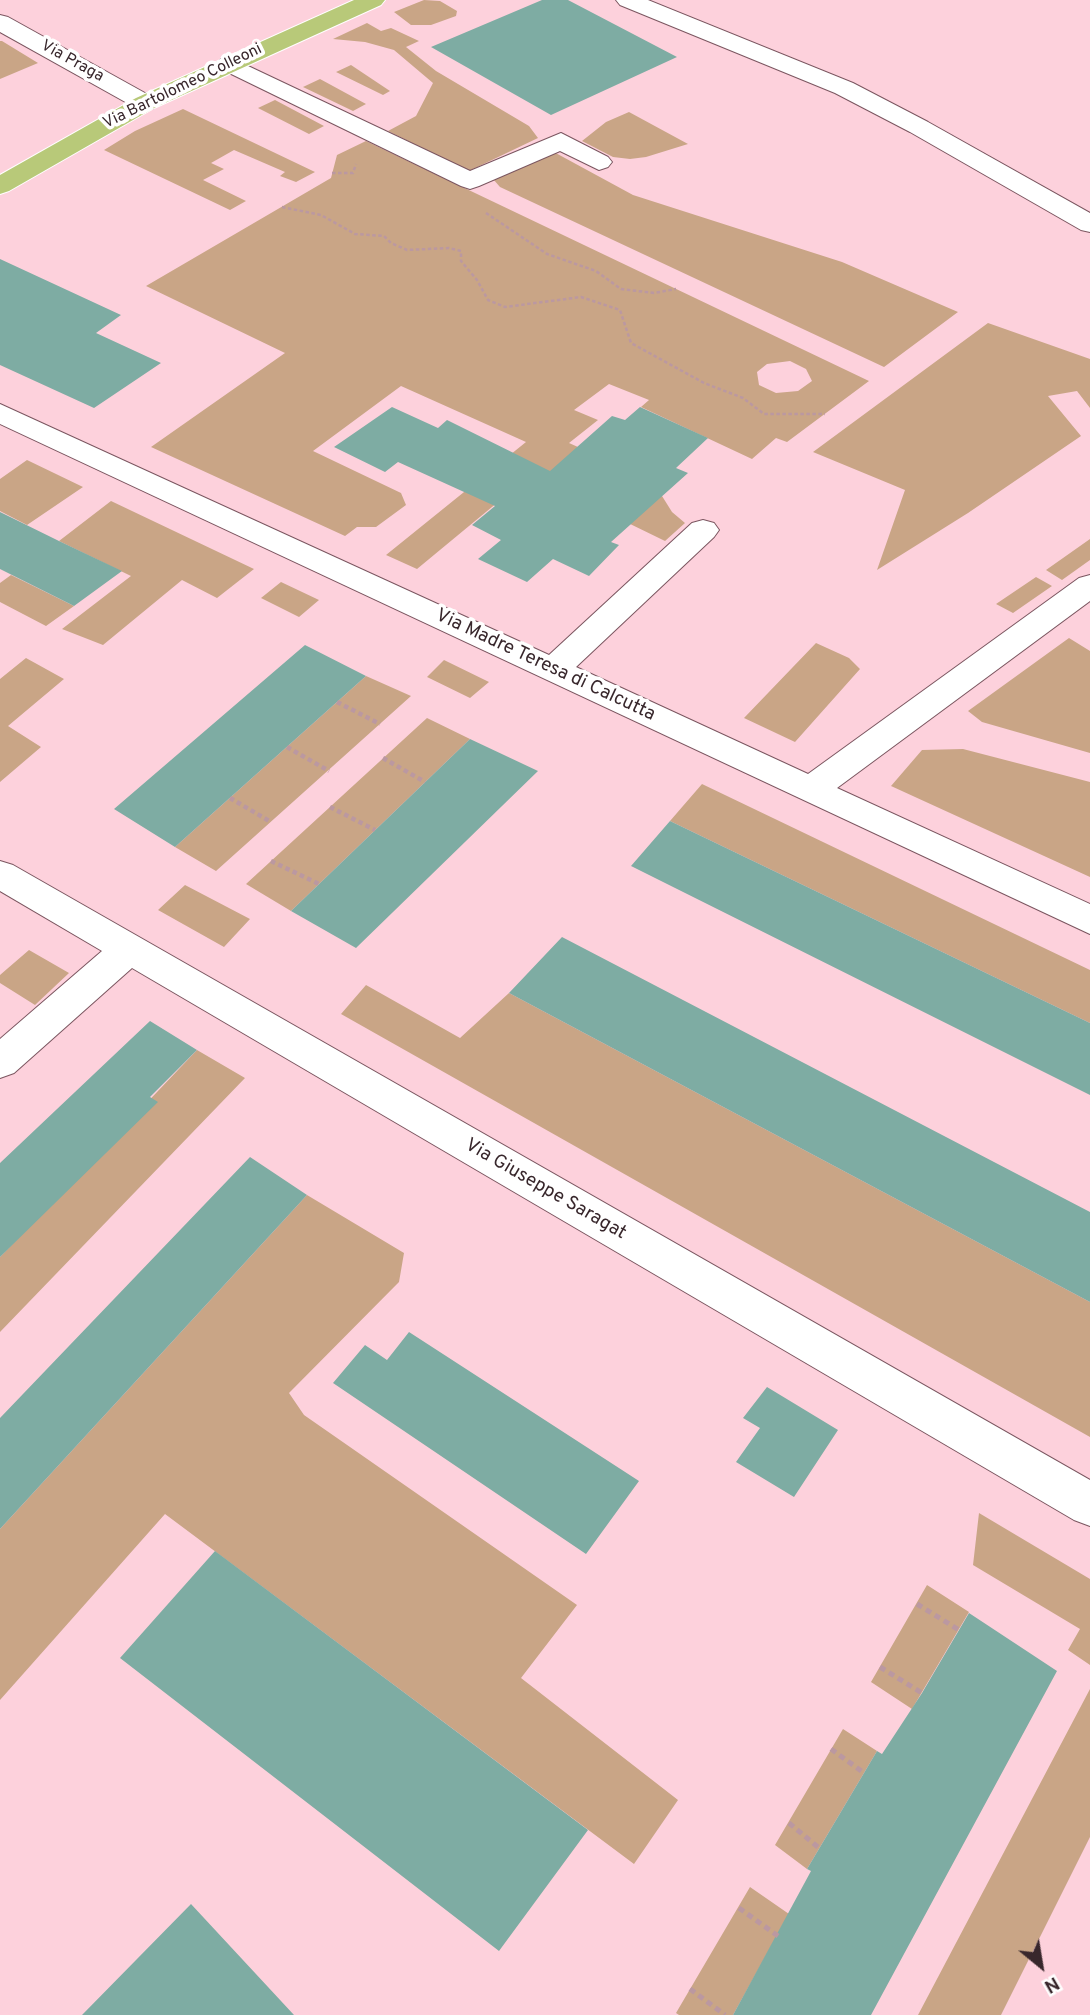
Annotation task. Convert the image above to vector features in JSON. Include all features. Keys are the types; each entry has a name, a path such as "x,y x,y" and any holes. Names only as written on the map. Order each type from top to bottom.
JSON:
{"main road":[{"name":"Via Bartolomeo Colleoni","path":"0,186 145,103 373,0"}],"street":[{"path":"628,0 844,88 919,127 1090,224"},
{"name":"Via Praga","path":"0,22 145,103"},
{"path":"229,64 470,181 561,141 599,162"},
{"name":"Via Madre Teresa di Calcutta","path":"0,413 1090,920"},
{"path":"553,670 702,530"},
{"path":"810,790 1090,585"},
{"name":"Via Giuseppe Saragat","path":"0,874 1090,1505"},
{"path":"0,1062 129,949"}],"path":[{"path":"332,173 353,173 355,165 362,161"},
{"path":"282,207 321,215 355,234 384,236 391,243 407,250 449,248 461,251 461,261 477,280 488,300 505,307 581,297 620,310 631,343 704,383 743,398 764,414 825,414"},
{"path":"482,210 547,254 596,271 621,289 654,293 676,289"},
{"path":"337,702 380,724"},
{"path":"287,747 329,771"},
{"path":"383,758 425,782"},
{"path":"230,798 271,822"},
{"path":"330,807 375,830"},
{"path":"271,861 319,884"},
{"path":"917,1604 959,1630"},
{"path":"880,1667 922,1693"},
{"path":"831,1749 863,1773"},
{"path":"789,1823 820,1848"},
{"path":"738,1908 778,1936"},
{"path":"690,1989 725,2015"}],"shaded area":[{"path":"424,0 440,1 457,11 456,16 431,25 411,25 394,12"},
{"path":"367,23 381,31 391,28 419,41 406,47 436,71 529,126 538,138 469,171 388,131 416,116 433,83 394,50 365,42 333,39"},
{"path":"2,41 38,63 0,79"},
{"path":"351,65 390,91 383,95 336,72"},
{"path":"320,79 366,104 353,111 303,87"},
{"path":"275,100 324,126 309,134 258,108"},
{"path":"183,109 315,172 296,182 280,176 285,172 234,150 211,163 224,169 203,180 246,201 230,210 104,150 135,131"},
{"path":"629,112 688,144 630,159 613,157 582,141 606,122"},
{"path":"366,141 869,381 787,442 776,438 752,459 641,407 649,400 609,384 574,410 598,420 569,443 625,468 620,476 662,496 672,512 685,523 665,541 585,502 521,483 417,569 386,555 526,442 401,386 313,451 401,493 406,505 376,527 357,527 345,536 151,447 285,353 146,286 331,178 337,155","holes":["790,361 806,369 812,381 798,391 776,393 759,385 757,372 767,364"]},
{"path":"552,151 633,195 842,262 958,312 884,367 500,187 493,179"},
{"path":"988,323 1090,359 1090,408 1077,391 1048,396 1081,436 968,513 877,570 905,490 813,452"},
{"path":"27,460 83,487 27,525 0,511 0,479"},
{"path":"111,501 254,569 217,598 182,580 103,645 62,629 131,576 59,541"},
{"path":"1090,539 1090,560 1062,580 1046,570"},
{"path":"11,575 74,606 46,626 0,602 0,583"},
{"path":"1036,577 1052,586 1013,613 996,604"},
{"path":"281,582 319,600 299,617 261,598"},
{"path":"1069,638 1090,651 1090,753 982,722 968,711"},
{"path":"816,643 849,658 860,669 795,742 744,718"},
{"path":"26,658 64,679 8,726 41,747 0,782 0,679"},
{"path":"444,660 489,682 470,698 427,677"},
{"path":"366,676 411,696 216,871 175,847"},
{"path":"427,718 470,739 291,911 246,884"},
{"path":"963,749 1090,782 1090,877 891,786 922,750"},
{"path":"702,784 1090,970 1090,1023 670,821"},
{"path":"185,885 250,919 224,947 158,910"},
{"path":"29,950 69,973 35,1005 0,983 0,975"},
{"path":"366,985 460,1038 509,993 1090,1302 1090,1437 341,1014"},
{"path":"197,1050 245,1078 0,1332 0,1257"},
{"path":"307,1195 404,1253 399,1282 289,1393 304,1415 577,1605 521,1678 678,1800 634,1864 165,1514 0,1700 0,1529"},
{"path":"979,1513 1090,1579 1090,1665 1068,1650 1080,1629 973,1565"},
{"path":"927,1585 969,1612 912,1709 871,1682"},
{"path":"1090,1689 1090,1837 1001,2015 918,2015"},
{"path":"843,1729 877,1751 807,1869 775,1845"},
{"path":"750,1887 789,1914 733,2015 679,2015 676,2013"}],"building":[{"path":"542,0 568,0 677,57 551,115 431,47"},
{"path":"0,259 121,315 96,333 161,363 94,408 0,365"},
{"path":"392,407 438,428 447,420 550,471 612,416 625,420 640,407 708,438 676,468 688,473 611,542 619,545 589,576 553,559 527,582 478,559 501,540 472,525 495,506 398,462 385,472 334,447"},
{"path":"0,512 122,571 74,606 0,569"},
{"path":"305,645 366,676 175,847 114,809"},
{"path":"470,739 538,771 356,948 291,911"},
{"path":"670,821 1090,1023 1090,1095 631,866"},
{"path":"562,937 1090,1212 1090,1302 509,993"},
{"path":"150,1021 197,1050 150,1097 158,1102 0,1257 0,1163"},
{"path":"250,1157 307,1195 0,1529 0,1418"},
{"path":"409,1332 639,1481 586,1554 333,1383 365,1345 387,1360"},
{"path":"767,1387 838,1430 794,1497 736,1462 760,1428 743,1418"},
{"path":"215,1551 588,1830 499,1951 120,1658"},
{"path":"969,1613 1057,1671 871,2015 733,2015 811,1871 807,1869 877,1751 882,1754"},
{"path":"191,1904 294,2015 82,2015"}]}
